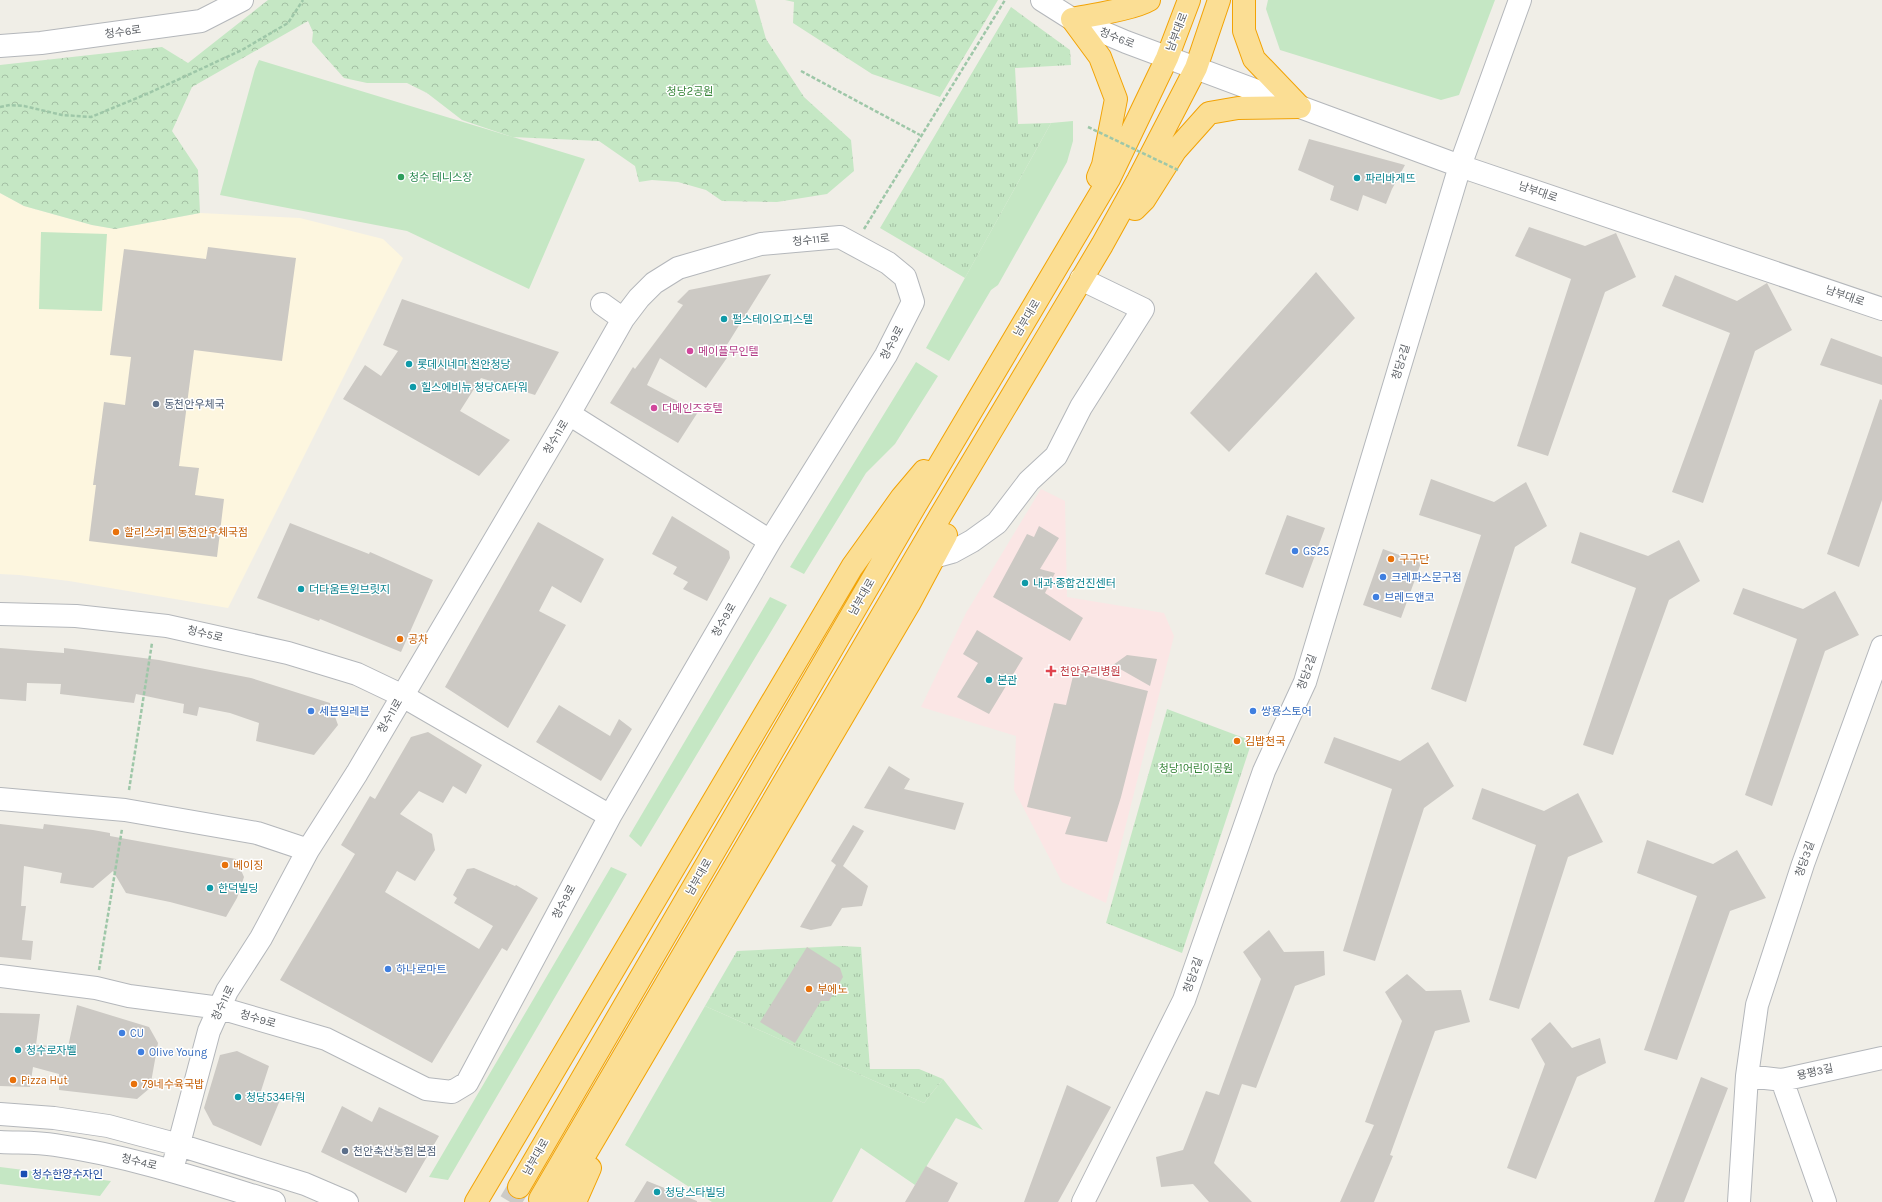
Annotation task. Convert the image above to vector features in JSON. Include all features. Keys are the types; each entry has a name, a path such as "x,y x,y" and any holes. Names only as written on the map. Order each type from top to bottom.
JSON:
{"highway":[{"path":"1073,240 1103,165 1116,99 1100,57 1072,19 1130,6 1140,6 1149,0"},
{"name":"남부대로","path":"519,1187 1109,179 1167,58 1188,0"},
{"path":"548,1200 985,442 1102,245 1138,180 1196,68 1219,0"},
{"path":"1244,0 1244,31 1254,59 1300,107"},
{"path":"1102,245 1144,200 1175,151 1209,113 1238,108 1300,107"},
{"path":"476,1202 852,567 902,497 962,428"},
{"path":"548,1200 624,1088 910,604 951,525 985,442"},
{"path":"575,1202 624,1088"},
{"path":"471,1202 478,1189 500,1162"},
{"path":"490,1202 500,1162"}],"street":[{"name":"청수6로","path":"0,46 41,43 201,21 242,0"},
{"name":"청수6로","path":"1042,0 1072,19 1167,58 1196,68"},
{"name":"청당2길","path":"1083,1202 1184,1000 1264,771 1305,682 1460,166 1520,0"},
{"name":"남부대로","path":"1196,68 1460,166 1882,309"},
{"name":"청수11로","path":"172,1170 209,1031 237,976 261,938 308,850 357,773 569,414 623,319 644,293 654,283 678,268 761,244 840,237 856,244 888,263 905,277 914,302"},
{"path":"934,557 952,552 972,541 997,523 1028,480 1056,456 1081,407 1143,308 1081,279"},
{"name":"청수9로","path":"0,976 96,988 129,996 220,1008 326,1039 426,1089 452,1092 467,1083 610,816 770,541 886,355 914,302"},
{"path":"602,304 623,319"},
{"path":"569,414 770,541"},
{"name":"청수5로","path":"0,614 76,616 167,626 288,653 357,674 402,695 610,816"},
{"name":"청당3길","path":"1739,1202 1747,1076 1757,1005 1803,864 1882,647"},
{"path":"0,799 125,810 257,834 308,850"},
{"name":"용평3길","path":"1747,1076 1782,1080 1882,1058"},
{"path":"1782,1080 1825,1202"},
{"path":"0,1114 54,1118 108,1126 179,1145 305,1184 347,1202"},
{"name":"청수4로","path":"0,1142 54,1144 172,1170 274,1202"}],"path":[{"path":"0,107 10,105 24,106 62,115 91,117 242,50 288,23 303,0"},
{"path":"856,244 920,135 1005,0"},
{"path":"801,71 920,135"},
{"path":"1088,127 1178,170"}],"shaded area":[{"path":"0,193 24,206 92,225 115,229 200,213 300,218 383,239 403,258 228,608 69,581 0,574"},
{"name":"천안우리병원","path":"1041,489 1065,501 1067,597 1164,613 1174,636 1106,903 1062,882 1014,790 1016,736 921,707 966,613"}],"green space":[{"name":"청당2공원","path":"268,0 755,0 766,39 804,97 851,140 854,171 827,194 777,202 722,201 706,190 678,182 652,180 639,182 635,166 599,141 512,137 462,120 427,93 407,83 367,83 344,78 312,42 313,32 308,21 192,87 172,131 198,170 200,213 115,229 92,225 24,206 0,193 0,65 162,47 188,63"},
{"path":"785,0 998,0 940,97 872,74 793,23 794,2"},
{"path":"1268,0 1495,0 1459,95 1441,100 1280,50 1266,9"},
{"path":"1011,7 1070,50 1071,65 1015,68 1018,124 1051,123 965,278 880,228"},
{"name":"청수 테니스장","path":"259,60 585,159 529,289 407,231 220,195 255,69"},
{"path":"1073,121 1073,141 1067,162 998,285 991,290 949,361 926,348 1051,123"},
{"path":"41,232 107,234 102,311 39,309"},
{"path":"916,362 938,376 895,444 866,473 804,574 790,567"},
{"path":"770,597 787,605 641,847 629,836"},
{"name":"청당1어린이공원","path":"1167,709 1252,741 1182,953 1106,923"},
{"path":"611,867 627,874 448,1180 429,1177"},
{"path":"842,946 861,947 870,1069 919,1069 943,1079 924,1103 705,1006 737,951"},
{"path":"705,1006 924,1103 943,1079 983,1130 956,1118 915,1185 861,1148 832,1202 712,1202 625,1145"},
{"path":"0,1167 111,1181 100,1196 0,1184"}],"building":[{"name":"파리바게뜨","path":"1309,139 1405,165 1386,204 1363,195 1358,211 1330,200 1334,186 1298,170"},
{"path":"1529,227 1585,246 1616,233 1636,277 1605,292 1548,456 1517,446 1571,279 1515,256"},
{"name":"동천안우체국","path":"208,247 296,258 282,361 194,350 179,466 199,468 195,495 224,499 217,557 89,541 96,485 93,485 104,402 125,405 131,357 110,355 124,249 206,259"},
{"path":"1316,272 1355,318 1229,452 1190,413"},
{"path":"771,274 725,348 731,352 706,388 660,358 647,385 698,412 678,443 610,403 633,367 635,369 683,305 677,302 689,290"},
{"path":"1675,275 1737,301 1767,283 1792,330 1755,351 1703,503 1672,492 1730,333 1662,306"},
{"name":"힐스에비뉴 청당CA타워","path":"402,299 559,352 535,395 481,378 460,411 510,440 479,476 343,399 365,365 381,376 398,351 383,345"},
{"path":"1831,338 1882,357 1882,385 1820,365"},
{"path":"1880,399 1882,400 1882,500 1859,567 1827,554"},
{"path":"1431,479 1494,502 1526,482 1547,526 1515,547 1466,702 1431,689 1481,535 1419,515"},
{"name":"GS25","path":"1287,515 1325,528 1303,588 1265,574"},
{"path":"672,516 729,551 730,558 707,601 683,589 688,582 673,574 677,567 652,554"},
{"path":"538,522 604,559 581,603 552,586 539,611 566,625 508,728 445,687"},
{"name":"더다움트윈브릿지","path":"290,523 369,554 370,552 433,580 401,652 320,619 319,621 257,598"},
{"name":"내과·종합건진센터","path":"1039,526 1059,538 1040,569 1055,573 1045,593 1083,618 1070,641 993,597 1027,534 1034,537"},
{"path":"1580,532 1648,556 1679,540 1700,581 1669,600 1613,755 1583,745 1636,588 1571,563"},
{"path":"1383,549 1421,563 1401,618 1363,605"},
{"path":"1743,588 1803,609 1835,591 1859,635 1825,651 1772,806 1745,795 1797,639 1733,614"},
{"name":"본관","path":"977,630 1023,658 989,714 957,697 978,663 963,654"},
{"path":"0,648 64,653 64,648 159,660 251,678 330,703 338,725 314,755 256,741 259,723 230,713 199,707 197,716 183,713 184,704 136,694 134,703 60,694 61,684 27,683 26,701 0,699"},
{"path":"1127,655 1157,659 1150,686 1113,665"},
{"path":"1074,672 1148,691 1121,797 1107,842 1065,834 1071,817 1027,807 1054,703 1066,705"},
{"path":"559,705 610,736 619,719 632,729 601,781 536,742"},
{"name":"하나로마트","path":"428,732 482,765 466,794 453,786 443,803 419,791 400,814 432,834 435,850 415,881 397,871 385,892 479,949 493,926 454,903 457,898 453,895 467,869 474,868 515,886 516,885 538,898 507,951 502,948 432,1063 280,980 355,854 341,845 370,796 375,799 411,737"},
{"path":"1334,737 1400,761 1428,742 1454,786 1424,808 1375,961 1343,951 1392,789 1324,763"},
{"path":"889,766 910,779 904,789 964,803 955,830 864,808"},
{"path":"1482,788 1544,811 1578,793 1603,842 1568,857 1519,1009 1489,1000 1536,845 1472,819"},
{"path":"0,824 43,829 44,824 93,830 110,833 110,836 236,859 244,877 237,898 226,917 170,902 126,893 113,871 93,888 60,883 62,873 24,866 21,906 26,906 22,940 33,941 31,960 0,957"},
{"path":"853,825 864,831 843,866 868,886 862,906 842,908 831,926 811,930 800,927 836,865 831,861"},
{"path":"1647,840 1713,864 1737,850 1766,898 1730,911 1677,1060 1644,1050 1697,896 1637,873"},
{"path":"1269,930 1284,952 1324,951 1325,975 1295,986 1256,1088 1242,1084 1214,1163 1252,1202 1209,1202 1193,1184 1161,1187 1156,1157 1183,1150 1206,1091 1219,1095 1261,979 1243,952"},
{"name":"부에노","path":"807,947 840,968 843,977 829,1001 821,1001 795,1043 760,1022"},
{"path":"1407,974 1426,991 1461,990 1470,1022 1435,1031 1390,1155 1393,1156 1374,1202 1340,1202 1374,1125 1365,1122 1402,1021 1385,992"},
{"path":"77,1005 149,1027 158,1043 150,1088 137,1099 59,1090 59,1074 33,1067 30,1087 0,1086 0,1013 40,1014 36,1045 68,1047"},
{"path":"1550,1022 1572,1048 1600,1038 1606,1063 1577,1077 1536,1179 1507,1168 1545,1064 1531,1039"},
{"name":"청당534타워","path":"237,1051 269,1066 260,1094 280,1100 261,1146 213,1125 204,1108 220,1055"},
{"path":"1701,1077 1728,1088 1684,1202 1654,1202"},
{"path":"1067,1085 1111,1107 1058,1202 1024,1202"},
{"path":"342,1106 372,1122 379,1107 439,1136 406,1193 321,1152"},
{"path":"926,1166 958,1183 948,1202 905,1202"},
{"name":"청당스타빌딩","path":"647,1181 697,1201 697,1202 634,1202"}],"tunnel":[{"path":"510,1202 519,1187"}],"place":[{"name":"청수 테니스장","path":"401,177"},
{"name":"파리바게뜨","path":"1357,178"},
{"name":"펄스테이오피스텔","path":"724,319"},
{"name":"메이플무인텔","path":"690,351"},
{"name":"롯데시네마 천안청당","path":"409,364"},
{"name":"힐스에비뉴 청당CA타워","path":"413,387"},
{"name":"동천안우체국","path":"156,404"},
{"name":"더메인즈호텔","path":"654,408"},
{"name":"할리스커피 동천안우체국점","path":"116,532"},
{"name":"GS25","path":"1295,551"},
{"name":"구구단","path":"1391,559"},
{"name":"크레파스문구점","path":"1383,577"},
{"name":"내과·종합건진센터","path":"1025,583"},
{"name":"더다움트윈브릿지","path":"301,589"},
{"name":"브레드앤코","path":"1376,597"},
{"name":"공차","path":"400,639"},
{"name":"천안우리병원","path":"1051,671"},
{"name":"본관","path":"989,680"},
{"name":"세븐일레븐","path":"311,711"},
{"name":"쌍용스토어","path":"1253,711"},
{"name":"김밥천국","path":"1237,741"},
{"name":"베이징","path":"225,865"},
{"name":"한덕빌딩","path":"210,888"},
{"name":"하나로마트","path":"388,969"},
{"name":"부에노","path":"809,989"},
{"name":"CU","path":"122,1033"},
{"name":"청수로자벨","path":"18,1050"},
{"name":"Olive Young","path":"141,1052"},
{"name":"Pizza Hut","path":"13,1080"},
{"name":"79네수육국밥","path":"134,1084"},
{"name":"청당534타워","path":"238,1097"},
{"name":"천안축산농협 본점","path":"345,1151"},
{"name":"청수한양수자인","path":"24,1174"},
{"name":"청당스타빌딩","path":"657,1192"}]}
